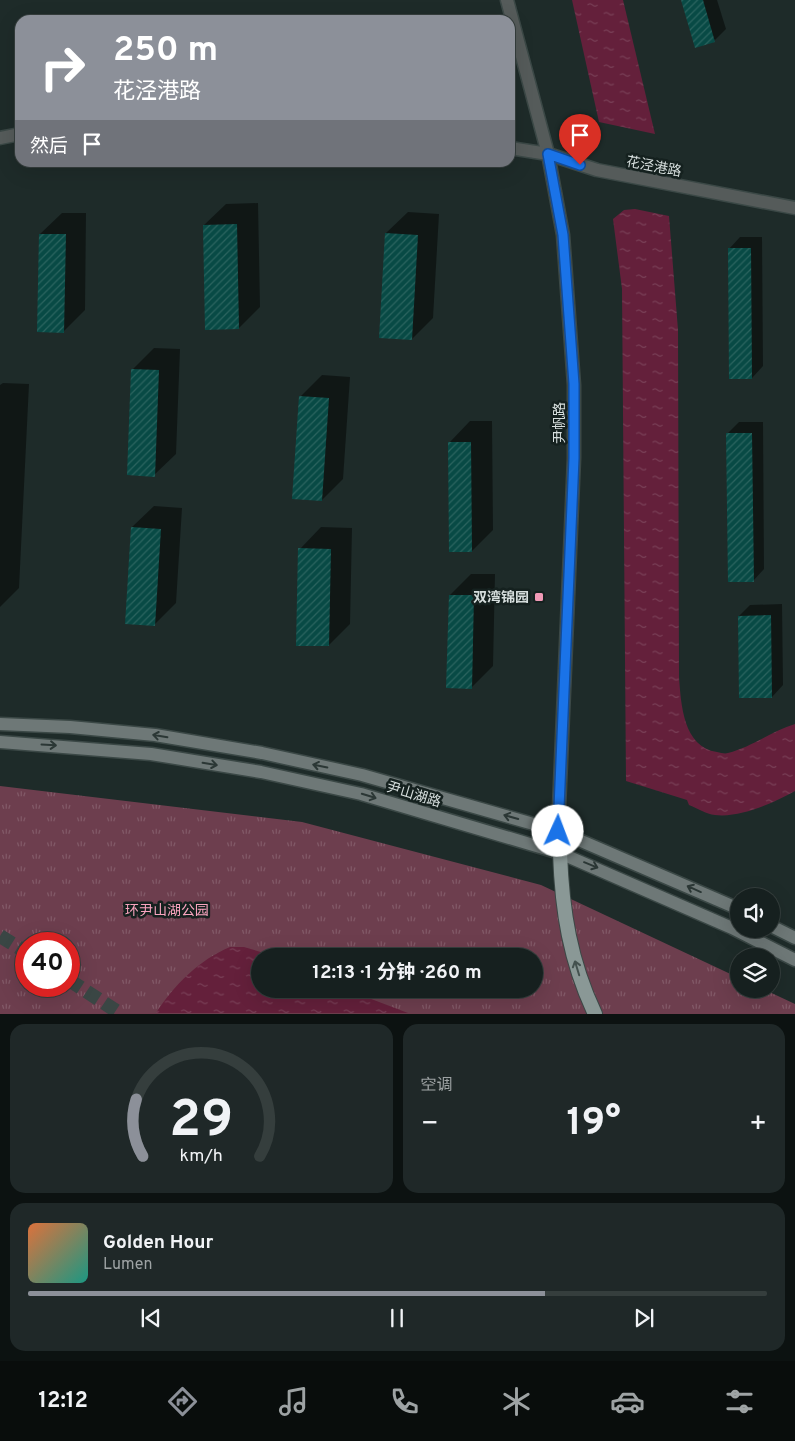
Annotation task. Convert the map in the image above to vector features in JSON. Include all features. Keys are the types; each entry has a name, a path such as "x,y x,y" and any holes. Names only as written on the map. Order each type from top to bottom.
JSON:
{"highway":[{"path":"560,853 566,933 586,994 595,1014"}],"main road":[{"name":"尹山湖路","path":"0,724 70,727 155,735 262,753 362,775 558,831 730,905"},
{"name":"尹山湖路","path":"0,742 151,754 261,772 361,794 560,853 732,928 795,960"},
{"path":"780,930 795,938"}],"street":[{"name":"尹帆路","path":"507,0 511,15"},
{"name":"尹帆路","path":"515,30 548,154 563,235 574,384 574,458 558,831 560,853"},
{"path":"0,138 15,135"},
{"name":"花泾港路","path":"515,149 548,154 597,170 795,208"}],"green space":[{"name":"环尹山湖公园","path":"0,786 302,822 541,885 730,974 730,998 780,997 795,1004 795,1014 0,1014"}],"water":[{"path":"572,0 623,0 655,134 599,122"},
{"path":"635,209 669,216 678,330 679,677 686,723 697,742 706,748 726,753 745,747 795,724 795,791 767,805 735,814 715,815 708,813 689,805 687,800 626,781 622,289 613,219 624,210"},
{"path":"230,947 251,949 251,998 369,998 408,1013 156,1013 188,974 219,952"}],"building":[{"path":"681,0 703,0 715,42 695,48"},
{"path":"237,224 239,329 205,330 203,225"},
{"path":"385,233 418,235 412,340 379,338"},
{"path":"39,234 66,234 64,333 37,332"},
{"path":"728,248 751,248 752,379 729,379"},
{"path":"131,369 159,370 155,477 127,475"},
{"path":"299,396 329,398 322,501 292,499"},
{"path":"726,433 752,433 754,582 728,582"},
{"path":"448,442 471,442 472,552 449,552"},
{"path":"131,527 161,529 155,626 125,624"},
{"path":"298,548 331,549 329,646 296,646"},
{"path":"449,595 474,595 472,689 446,688"},
{"path":"771,615 772,698 739,698 738,616"}],"tunnel":[{"path":"0,936 15,945"},
{"path":"80,987 121,1014"}],"place":[{"name":"双湾锦园","path":"539,597"}],"route":[{"path":"558,831 574,458 574,384 563,235 548,154 580,165"}]}
